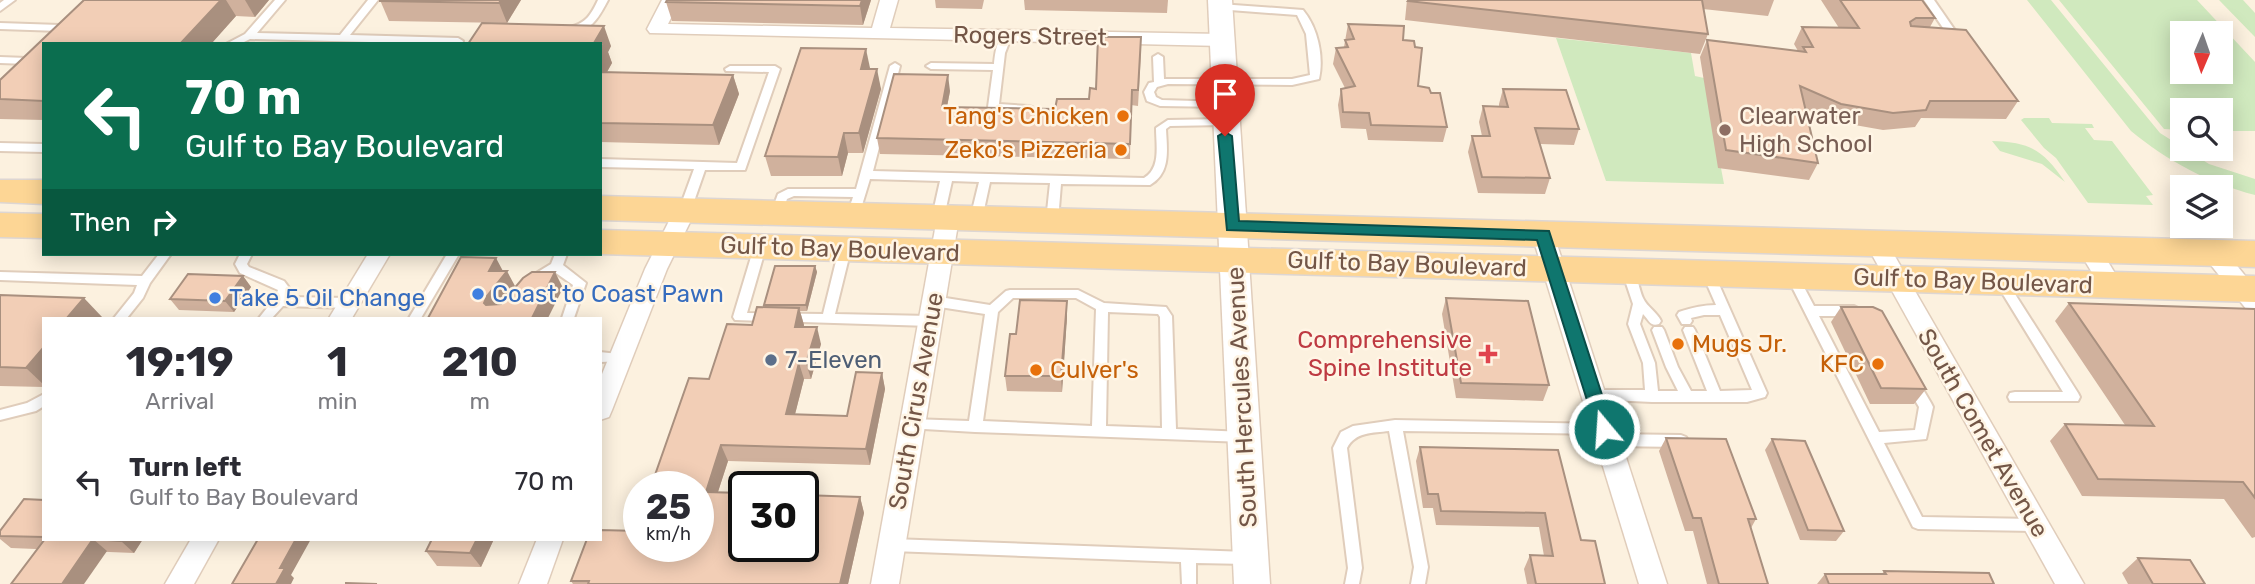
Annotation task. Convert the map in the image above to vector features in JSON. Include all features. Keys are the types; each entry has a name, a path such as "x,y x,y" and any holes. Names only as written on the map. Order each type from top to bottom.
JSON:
{"main road":[{"path":"0,191 42,192"},
{"name":"Gulf to Bay Boulevard","path":"602,208 777,213 857,204 951,226 1234,243 1554,269 1634,288 1708,273 2111,285 2251,294"},
{"name":"Gulf to Bay Boulevard","path":"602,242 845,249 951,226 1052,221 1234,243 1543,235 2255,254"},
{"path":"0,225 42,226"}],"street":[{"name":"Rogers Street","path":"671,0 656,29 1222,40"},
{"path":"880,33 889,0"},
{"name":"South Hercules Avenue","path":"1220,3 1251,571"},
{"path":"602,401 611,358 685,210"},
{"name":"South Cirus Avenue","path":"886,584 931,311 951,226"},
{"path":"1543,235 1653,584"},
{"name":"South Comet Avenue","path":"1877,244 2070,584"},
{"path":"2090,251 2111,285"},
{"path":"2214,253 2251,294"},
{"path":"345,311 378,256"},
{"path":"179,584 205,541"},
{"path":"533,584 549,541"}],"lane":[{"path":"0,8 9,0"},
{"path":"249,36 280,0"},
{"path":"343,38 373,0"},
{"path":"557,30 586,27 603,0"},
{"path":"1930,0 1959,42 1946,41"},
{"path":"866,175 1146,182 1155,178 1160,172 1161,128 1168,123 1224,103 1315,77 1308,20 1300,12 1220,3"},
{"path":"0,26 56,32 70,20"},
{"path":"1007,35 998,67 993,107 1034,109"},
{"path":"236,42 249,36 460,41"},
{"path":"18,70 35,52"},
{"path":"1158,57 1160,83"},
{"path":"0,60 27,61"},
{"path":"857,204 895,66"},
{"path":"931,66 998,67"},
{"path":"602,163 741,167 775,69 730,69"},
{"path":"1160,83 1224,103 1160,103 1151,99 1149,92 1153,85 1160,83"},
{"path":"0,147 42,148"},
{"path":"685,210 701,166"},
{"path":"947,177 951,226"},
{"path":"951,226 985,178"},
{"path":"1052,221 1056,180"},
{"path":"760,247 739,317 828,319 931,311 992,310"},
{"path":"828,319 845,249"},
{"path":"121,317 139,295 145,281 164,256"},
{"path":"245,256 241,264 244,270 285,289 280,301 266,317"},
{"path":"416,317 452,256"},
{"path":"526,287 534,278 556,267 560,256"},
{"path":"556,267 580,283 568,317"},
{"path":"1594,396 1747,397 1760,393 1708,273"},
{"path":"1792,275 1918,523 2036,525"},
{"path":"0,276 145,281"},
{"path":"2001,281 2073,397 2015,397"},
{"path":"1634,288 1652,315 1672,367 1688,397"},
{"path":"1634,288 1634,324 1649,363 1652,397"},
{"path":"975,427 992,310 1010,294 1079,294 1102,307 1162,310 1166,316 1169,434"},
{"path":"280,301 345,311"},
{"path":"1099,431 1102,307"},
{"path":"1716,397 1684,315 1704,310 1724,310"},
{"path":"1810,311 1856,311 1867,316"},
{"path":"1874,438 1921,435 1926,407 1905,370"},
{"path":"0,415 32,407 42,401"},
{"path":"912,424 1244,437"},
{"path":"1395,425 1421,567 1418,584"},
{"path":"1352,584 1355,568 1340,448 1346,436 1358,430 1395,425 1698,442"},
{"path":"892,545 1188,556 1251,571"},
{"path":"1188,556 1189,584"}],"green space":[{"path":"2027,0 2051,0 2160,133 2170,139 2170,159 2131,131"},
{"path":"2059,0 2197,0 2217,21 2170,21 2170,84 2233,84 2233,38 2255,62 2255,131 2233,131 2233,98 2170,98 2170,129 2164,129"},
{"path":"2219,0 2243,0 2255,13 2255,37"},
{"path":"1556,38 1691,53 1695,76 1704,78 1724,184 1606,181"},
{"path":"2049,118 2052,123 2092,124 2094,128 2085,128 2094,140 2112,141 2153,195 2146,196 2153,205 2088,203 2056,158 2021,120"},
{"path":"1992,141 2017,143 2035,150 2065,182 2042,164 2000,151"},
{"path":"2174,161 2204,161 2255,179 2255,195 2233,188 2233,175 2200,175"}],"building":[{"path":"84,0 221,0 182,42 42,42 42,101 0,99 0,80"},
{"path":"380,0 501,0 499,3"},
{"path":"862,0 860,6 666,2"},
{"path":"1702,0 1708,34 1408,1"},
{"path":"1840,0 1922,0 1935,18 1916,18 1910,22 1911,26 1966,30 2018,101 1930,101 1926,110 1893,113 1841,104 1800,86 1818,163 1726,150 1707,40 1806,52 1803,47 1813,47 1802,27 1859,28"},
{"path":"482,23 604,26 595,42 469,42"},
{"path":"1348,24 1404,26 1403,40 1414,41 1415,47 1422,48 1418,86 1429,88 1431,93 1440,93 1447,127 1371,125 1369,113 1343,112 1341,89 1355,86 1336,48 1348,47 1345,40 1354,39"},
{"path":"1098,37 1141,37 1138,90 1132,90 1130,144 877,138 894,74 948,75 942,107 1055,109 1057,99 1089,99 1090,88 1096,89"},
{"path":"801,48 866,49 861,69 877,69 859,133 844,133 838,157 765,156"},
{"path":"602,72 733,75 713,125 602,123"},
{"path":"1503,89 1566,90 1579,129 1535,128 1550,178 1482,177 1472,136 1490,136 1483,106 1508,107"},
{"path":"461,257 496,258 489,271 507,271 487,296 484,303 486,305 501,304 523,278 532,272 555,272 532,317 429,317"},
{"path":"775,266 815,266 806,305 764,305"},
{"path":"188,274 243,276 225,301 170,299"},
{"path":"0,295 84,298 68,317 42,317 42,349 26,368 0,367"},
{"path":"1446,298 1528,301 1549,385 1461,383"},
{"name":"Culver's","path":"1020,300 1067,301 1061,376 1005,376 1010,334 1016,334"},
{"path":"2069,303 2255,309 2255,498 2243,482 2098,479 2065,424 2154,426"},
{"path":"757,307 799,308 795,327 817,327 806,363 799,363 786,414 847,416 856,372 882,373 866,449 721,445 713,471 656,471 689,378 709,379 727,324 752,325"},
{"path":"1841,307 1873,307 1882,311 1926,389 1881,388"},
{"path":"1666,438 1726,439 1756,519 1748,519 1768,584 1719,584 1701,518 1693,518"},
{"path":"1772,439 1805,441 1844,531 1808,530"},
{"path":"1420,447 1558,450 1581,540 1595,541 1605,584 1536,584 1530,555 1553,556 1545,513 1441,511 1438,494 1428,494"},
{"path":"714,492 728,493 728,562 819,562 819,496 860,497 840,584 588,584 589,581 571,581 586,541 602,541 602,530 623,531 623,562 714,562"},
{"path":"24,499 42,500 42,537 0,536 0,531"},
{"path":"43,541 92,541 62,584 11,584"},
{"path":"257,541 295,541 280,568 285,568 276,584 232,584"},
{"path":"431,541 476,541 470,553 426,551"},
{"path":"2138,558 2190,560 2205,584 2153,584"},
{"path":"1884,571 1989,573 1994,584 1829,584 1825,574 1886,574"}],"place":[{"name":"Tang's Chicken","path":"1123,116"},
{"name":"Clearwater High School","path":"1725,130"},
{"name":"Zeko's Pizzeria","path":"1121,150"},
{"name":"Coast to Coast Pawn","path":"478,294"},
{"name":"Take 5 Oil Change","path":"215,298"},
{"name":"Mugs Jr.","path":"1678,344"},
{"name":"Comprehensive Spine Institute","path":"1488,354"},
{"name":"7-Eleven","path":"771,360"},
{"name":"KFC","path":"1878,364"},
{"name":"Culver's","path":"1036,370"}],"route":[{"path":"1225,136 1232,226 1543,235 1604,429"}]}
